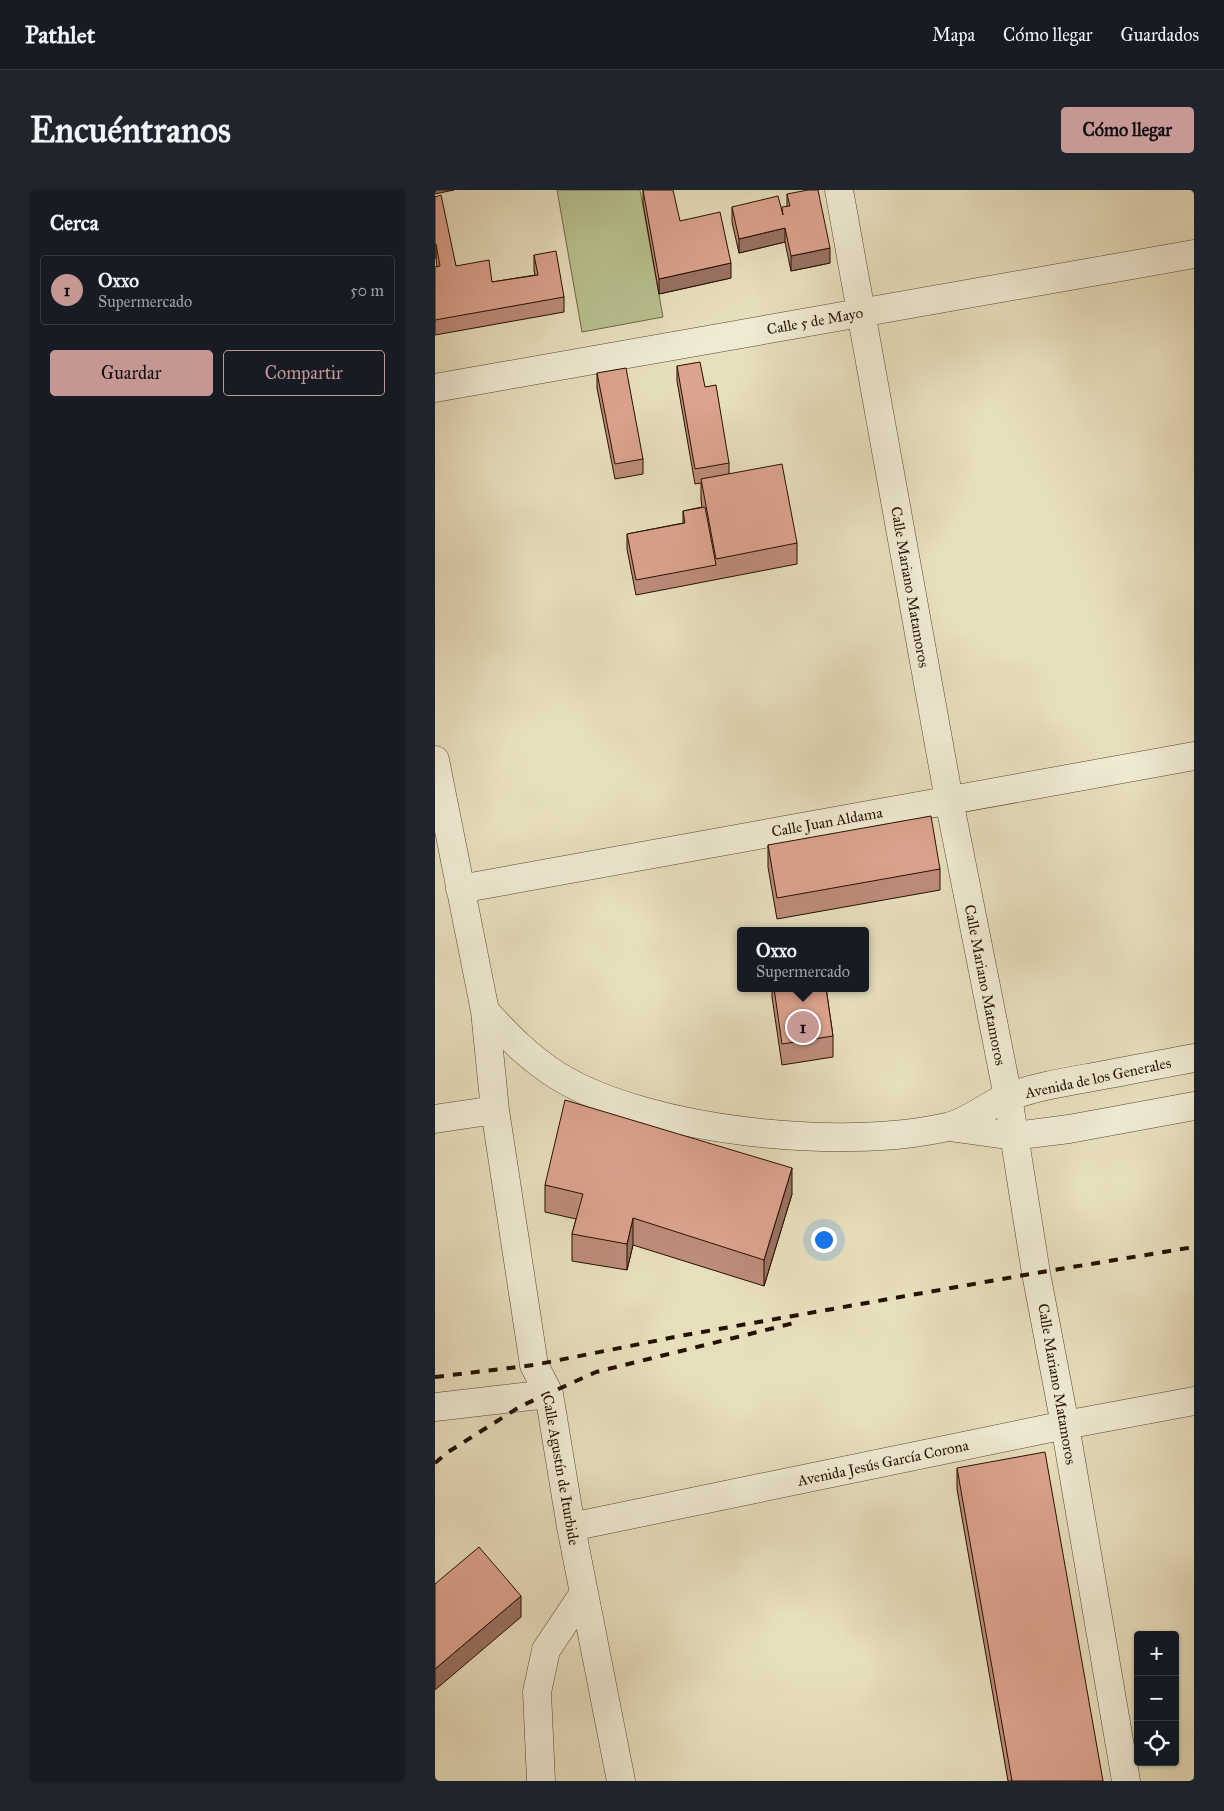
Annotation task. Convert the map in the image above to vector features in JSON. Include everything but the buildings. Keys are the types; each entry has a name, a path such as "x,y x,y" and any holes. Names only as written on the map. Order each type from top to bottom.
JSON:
{"street":[{"name":"Calle Mariano Matamoros","path":"839,190 949,800 1008,1097 1036,1273 1065,1425 1126,1781"},
{"name":"Calle 5 de Mayo","path":"435,388 1194,254"},
{"name":"Calle Juan Aldama","path":"459,889 1194,756"},
{"name":"Calle Agustín de Iturbide","path":"436,774 485,1011 495,1110 534,1365 549,1394 571,1527 621,1781"},
{"name":"Avenida de los Generales","path":"485,1011 521,1049 558,1076 598,1096 647,1112 725,1129 818,1137 900,1135 949,1127 1014,1136 1069,1129 1194,1106"},
{"name":"Avenida de los Generales","path":"949,1127 1008,1097 1053,1084 1194,1058"},
{"path":"435,1119 495,1110"},
{"path":"435,1428 447,1406 549,1394"},
{"name":"Avenida Jesús García Corona","path":"571,1527 1065,1425 1194,1401"},
{"path":"541,1781 537,1692 544,1658 546,1650 584,1593"}],"green space":[{"path":"557,190 640,190 663,317 582,332"}],"railway":[{"path":"435,1377 534,1365 685,1335 1194,1247"},
{"path":"435,1463 448,1452 521,1406 596,1372 798,1322"}],"place":[{"name":"Oxxo","path":"803,1027"}]}
